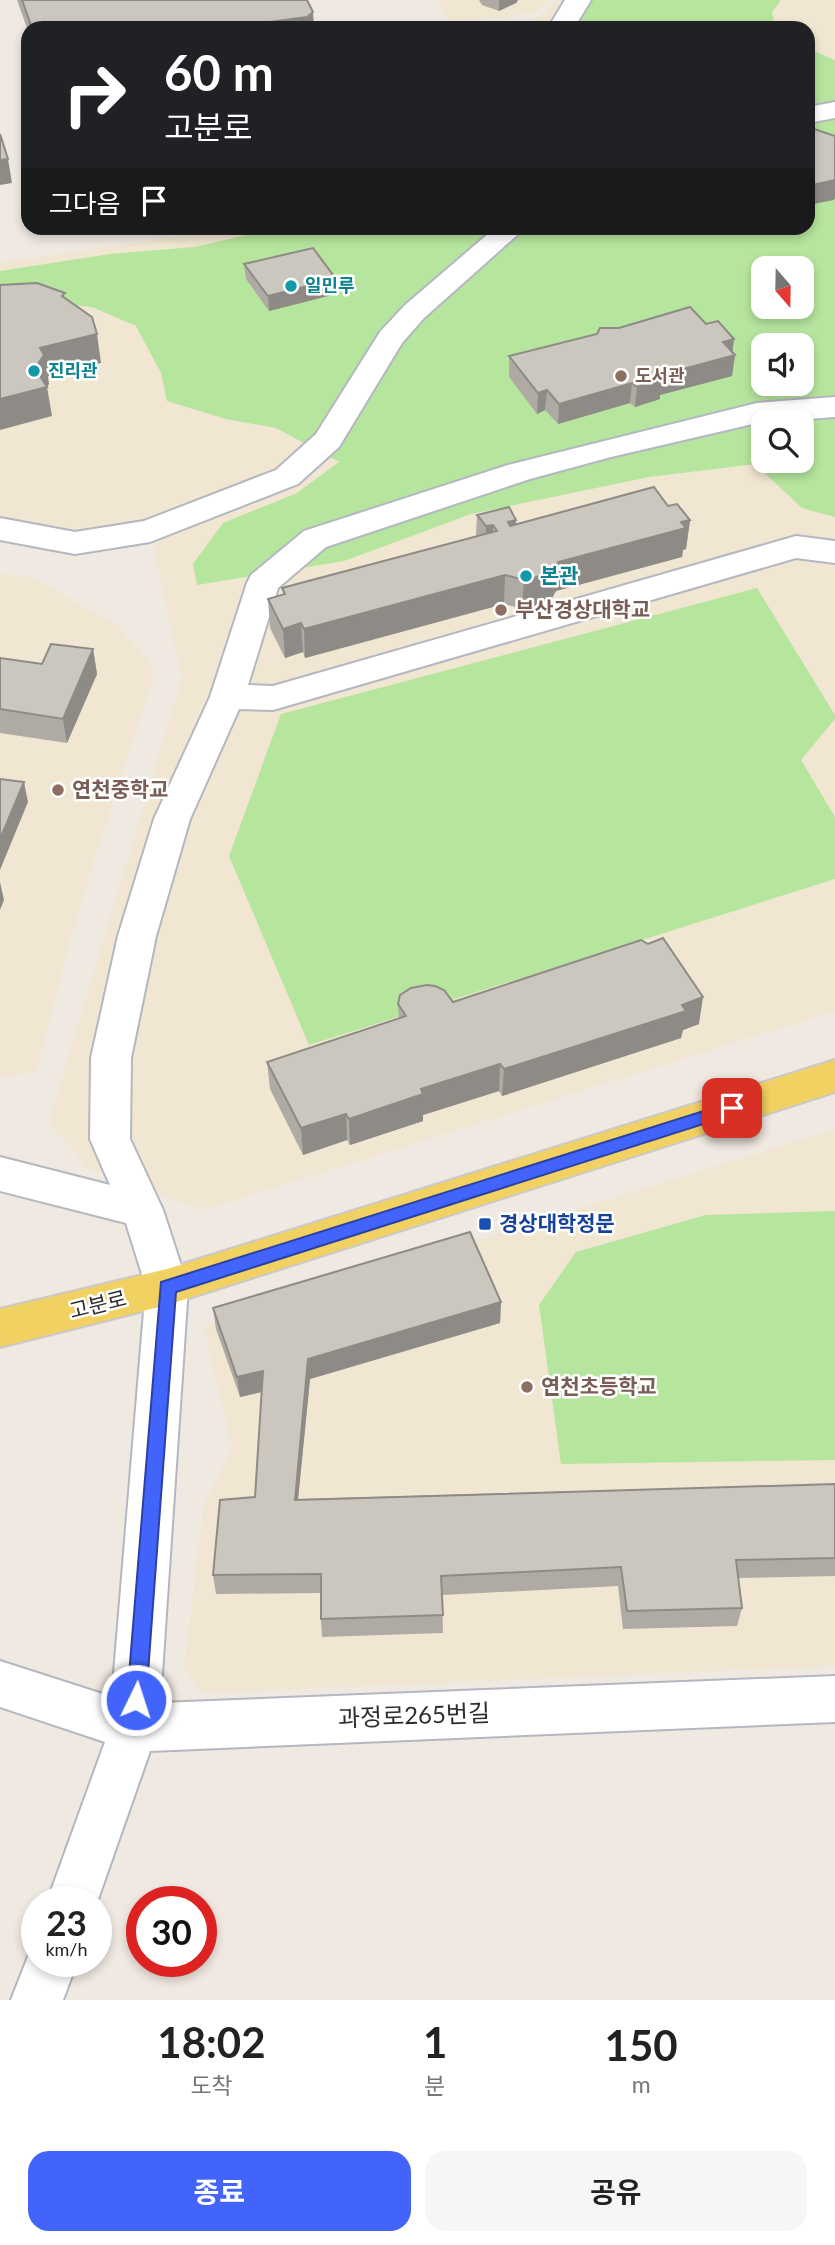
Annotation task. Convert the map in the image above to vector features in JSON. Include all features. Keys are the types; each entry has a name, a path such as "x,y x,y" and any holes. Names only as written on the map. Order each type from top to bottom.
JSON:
{"main road":[{"name":"고분로","path":"0,1328 167,1287 835,1076"}],"street":[{"path":"565,21 578,0"},
{"path":"815,114 835,110"},
{"path":"0,529 75,543 150,531 287,477 328,440 390,338 414,312 504,235"},
{"path":"78,1886 135,1728 167,1287 142,1210 110,1139 111,1058 137,936 172,818 228,697 263,583 315,539 446,495 609,447 757,413 835,407"},
{"path":"228,697 272,698 796,547 835,552"},
{"path":"0,1174 142,1210"},
{"name":"과정로265번길","path":"0,1684 135,1728 835,1699"},
{"path":"37,2000 45,1977"}],"shaded area":[{"path":"438,0 549,0 536,12 503,18 450,20"},
{"name":"부산경상대학교","path":"558,0 835,0 835,1011 203,1210 89,1169 49,1122 182,678 150,531 75,543 0,529 0,263 191,235 815,235 815,21 531,21 546,12"},
{"name":"연천중학교","path":"0,573 32,578 117,625 155,670 78,911 36,1072 0,1077"},
{"name":"연천초등학교","path":"835,1129 835,1666 202,1693 184,1667 204,1504 232,1448 204,1326"}],"green space":[{"path":"575,0 781,0 772,12 774,21 553,21"},
{"path":"815,52 835,60 835,517 802,508 765,473 814,473 814,410 751,410 751,464 649,477 471,514 344,561 197,585 193,564 223,523 297,493 339,462 276,428 226,419 167,401 161,373 136,326 92,307 25,300 0,305 0,271 110,254 194,247 247,235 815,235"},
{"path":"757,588 835,715 835,719 801,760 835,817 835,879 309,1045 229,856 281,714"},
{"path":"835,1211 835,1460 561,1464 539,1305 576,1252 706,1215"}],"building":[{"path":"22,0 307,0 313,12 307,17 278,21 30,21"},
{"path":"815,129 835,136 835,180 815,184"},
{"path":"0,134 8,159 0,160"},
{"path":"313,248 336,279 268,296 244,264"},
{"path":"37,283 65,293 62,296 92,317 97,334 40,348 44,355 35,368 47,387 0,399 0,285"},
{"name":"도서관","path":"690,307 706,324 718,321 734,339 723,342 735,355 661,375 662,378 637,387 632,383 559,404 547,390 538,393 509,356 597,334 600,328 619,328"},
{"path":"654,487 668,506 677,504 690,520 681,522 686,528 558,562 554,569 534,578 524,580 505,575 304,629 301,623 283,629 268,599 285,594 282,588 497,531 493,525 486,526 477,515 509,507 516,520 508,522 510,526"},
{"path":"51,644 93,649 63,719 0,709 0,658 42,664"},
{"path":"0,779 24,782 0,839"},
{"path":"663,938 703,997 682,1005 686,1011 504,1069 500,1064 421,1089 423,1094 349,1119 346,1114 301,1128 267,1062 406,1016 398,1004 400,995 411,988 435,986 444,990 453,1002 641,940 648,944"},
{"path":"470,1232 501,1302 308,1359 295,1500 835,1484 835,1558 736,1560 742,1608 627,1611 621,1567 441,1576 443,1615 321,1619 321,1574 213,1575 220,1500 255,1497 263,1371 237,1377 213,1308"}],"place":[{"name":"일민루","path":"291,286"},
{"name":"진리관","path":"34,371"},
{"name":"도서관","path":"621,376"},
{"name":"본관","path":"526,576"},
{"name":"부산경상대학교","path":"501,610"},
{"name":"연천중학교","path":"58,790"},
{"name":"경상대학정문","path":"485,1224"},
{"name":"연천초등학교","path":"527,1387"}],"route":[{"path":"136,1700 167,1287 732,1108"}]}
